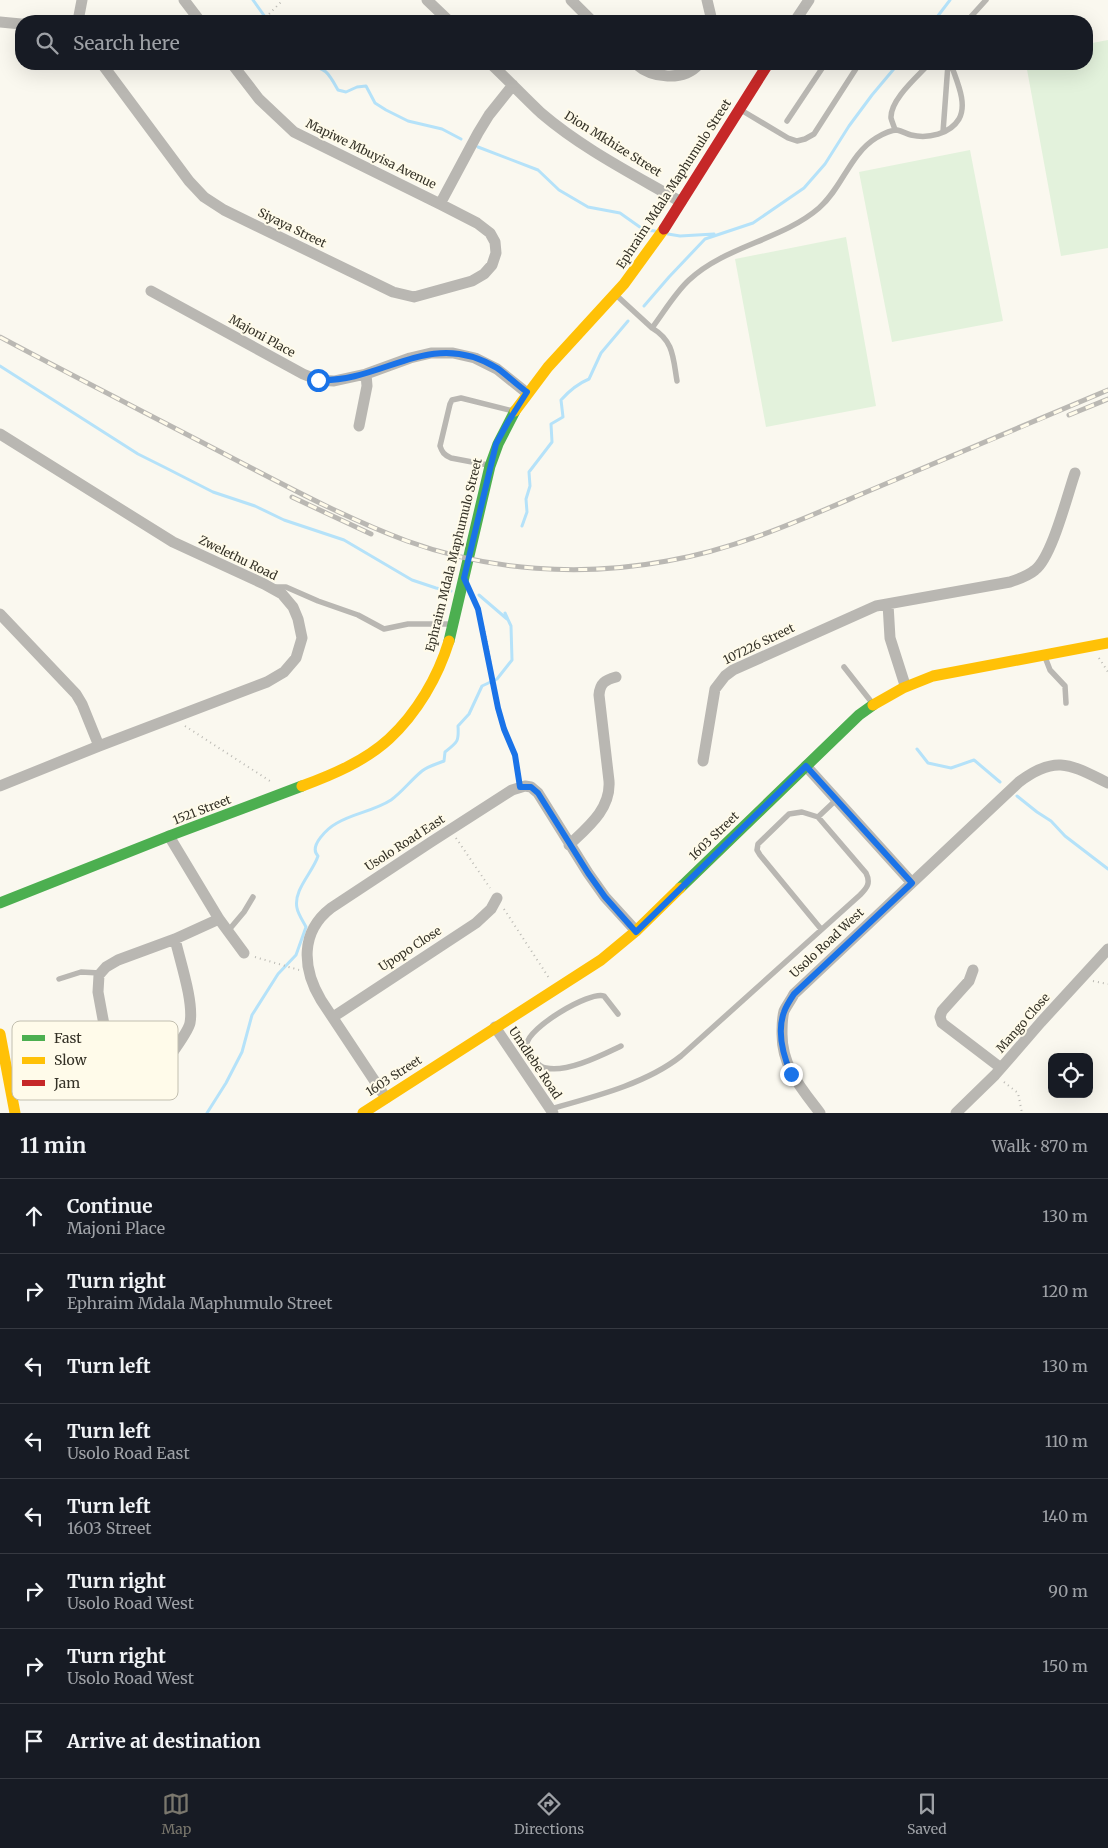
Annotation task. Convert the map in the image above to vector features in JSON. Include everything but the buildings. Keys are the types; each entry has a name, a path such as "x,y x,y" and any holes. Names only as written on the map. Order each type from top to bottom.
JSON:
{"street":[{"path":"79,15 82,0"},
{"path":"184,0 195,15"},
{"path":"427,0 443,15"},
{"path":"571,0 586,15"},
{"path":"707,0 711,15"},
{"path":"799,15 809,0"},
{"path":"0,22 15,23"},
{"name":"Siyaya Street","path":"106,70 189,181 204,196 224,210 393,292 414,297 472,281 484,274 492,265 496,253 495,242 490,233"},
{"name":"Mapiwe Mbuyisa Avenue","path":"236,70 258,99 294,132 477,223 490,233"},
{"name":"Dion Mkhize Street","path":"497,70 541,113 573,137 681,202"},
{"path":"643,70 660,76 679,75 690,70"},
{"name":"Ephraim Mdala Maphumulo Street","path":"286,792 332,775 389,739 412,713 431,686 443,660 453,624 496,444 527,392 616,294 655,243 764,70"},
{"path":"440,204 478,132 513,85"},
{"name":"Majoni Place","path":"150,291 303,374 318,380 334,381 366,374 410,358 432,353 453,353 475,358 497,368 527,392"},
{"path":"360,426 367,386 366,374"},
{"name":"Zwelethu Road","path":"0,434 173,542 282,594 292,606 298,619 302,638 296,658 284,672 267,682 0,786"},
{"name":"107226 Street","path":"703,761 712,698 715,689 725,676 733,670 865,610 888,604 1010,582 1028,575 1036,570 1048,553 1075,473"},
{"path":"888,604 890,638 905,685"},
{"path":"0,614 76,694 99,746"},
{"name":"1603 Street","path":"362,1113 601,960 636,932 859,715 873,704 905,685 933,676 1108,642"},
{"path":"569,846 597,818 608,798 610,790 599,689 605,680 616,678"},
{"name":"Usolo Road West","path":"820,1113 791,1074 785,1060 782,1024 784,1012 794,994 1020,782 1043,766 1056,764 1069,766 1108,783"},
{"path":"806,766 912,883"},
{"path":"520,787 531,787 538,793 569,846 605,897 636,932"},
{"name":"Usolo Road East","path":"386,1098 317,993 306,954 309,937 322,915 430,842 520,787"},
{"name":"1521 Street","path":"0,903 286,792"},
{"path":"169,836 219,919 244,953"},
{"name":"Upopo Close","path":"332,1016 476,923 491,909 497,898"},
{"path":"103,1021 97,982 100,973 106,967 118,960 175,939 219,919"},
{"path":"175,939 190,1005 190,1024 185,1036 178,1045"},
{"name":"Mango Close","path":"956,1113 998,1071 1108,949"},
{"path":"973,970 970,981 942,1011 940,1017 942,1023 998,1071"},
{"name":"Umdlebe Road","path":"495,1027 549,1112"},
{"path":"0,1034 12,1097"},
{"path":"13,1100 15,1113"}],"lane":[{"path":"972,15 986,0"},
{"path":"787,121 821,70"},
{"path":"739,109 788,138 796,141 805,139 814,134 855,70"},
{"path":"895,130 892,119 893,107 899,97 924,70"},
{"path":"943,132 949,70"},
{"path":"652,328 690,279 711,264 801,220 818,208 833,194 858,154 878,136 895,130 914,135 930,136 943,132 953,126 959,118 962,106 961,95 952,70"},
{"path":"616,294 652,328 662,334 670,344 677,381"},
{"path":"490,466 451,458 445,456 441,451 440,446 450,404 452,400 461,398 514,412"},
{"path":"270,588 286,587 358,615 384,628 408,624 453,624"},
{"path":"1044,655 1050,670 1065,686 1066,703"},
{"path":"844,667 873,704"},
{"path":"818,816 836,800"},
{"path":"549,1112 665,1068 821,930 860,895 869,883 866,873 818,816 802,812 790,814 758,844 757,850 821,930"},
{"path":"228,931 244,912 253,897"},
{"path":"59,979 81,972 100,973"},
{"path":"618,1014 607,998 602,995 591,996 572,1005 530,1035 527,1044 535,1060 545,1068 555,1069 579,1063 621,1046"},
{"path":"523,1069 535,1060"}],"path":[{"path":"267,15 283,0"},
{"path":"473,596 478,609 498,708 504,729 515,755 520,787"},
{"path":"172,718 286,792"},
{"path":"244,953 294,969"},
{"path":"998,1071 1018,1093 1022,1113"}],"green space":[{"path":"1108,40 1108,248 1061,256 1027,70 1093,70 1093,43"},
{"path":"970,150 1003,321 892,342 859,172"},
{"path":"846,237 876,406 766,427 735,259"}],"waterway":[{"path":"253,0 264,15"},
{"path":"939,15 950,0"},
{"path":"323,70 332,79 338,90 346,92 357,87 366,86 375,103 386,110 408,121 442,129 461,139"},
{"path":"644,306 705,239 753,223 804,188 825,164 849,126 893,70"},
{"path":"478,147 538,170 559,190 588,207 620,213 644,230 655,231"},
{"path":"668,234 680,236 714,234"},
{"path":"522,526 527,512 526,499 530,486 529,472 552,442 551,424 563,417 561,400 574,388 589,379 601,353 628,321"},
{"path":"0,366 138,454 213,492 255,506 284,520 344,540 412,580 451,591"},
{"path":"479,595 507,619"},
{"path":"207,1113 226,1083 242,1052 252,1015 278,974 296,955 306,927 298,913 298,895 318,856 315,847 317,842 333,825 391,800 422,771 444,761 445,752 457,741 458,726 469,714 482,686 497,679 512,660 511,626 505,613"},
{"path":"917,749 928,763 951,768 974,760 1000,782"},
{"path":"1017,796 1051,821 1065,836 1108,869"}],"railway":[{"path":"0,337 357,521 407,541 471,559 503,565 569,570 635,566 667,561 693,556 745,541 796,522 1108,390"},
{"path":"1069,415 1108,399"},
{"path":"292,497 371,534"}],"traffic: fast":[{"path":"449,641 490,466 498,444 515,411"},
{"path":"680,888 859,715 873,705"},
{"path":"0,903 302,786"}],"traffic: slow":[{"path":"515,411 548,367 624,284 664,229"},
{"path":"302,786 359,761 389,739 409,718 433,681 449,641"},
{"path":"873,705 903,688 933,676 1108,643"},
{"path":"363,1113 601,960 636,931 680,888"},
{"path":"0,1034 12,1097"},
{"path":"13,1100 15,1113"}],"traffic: jam":[{"path":"664,229 764,70"}],"route":[{"path":"318,380 334,381 366,374 410,358 432,353 453,353 475,358 497,368 527,392 496,444 464,578 478,609 498,708 504,729 515,755 520,787 531,787 538,793 569,846 588,873 605,897 636,932 806,766 912,883 794,994 784,1012 782,1024 785,1060 791,1074"}]}
